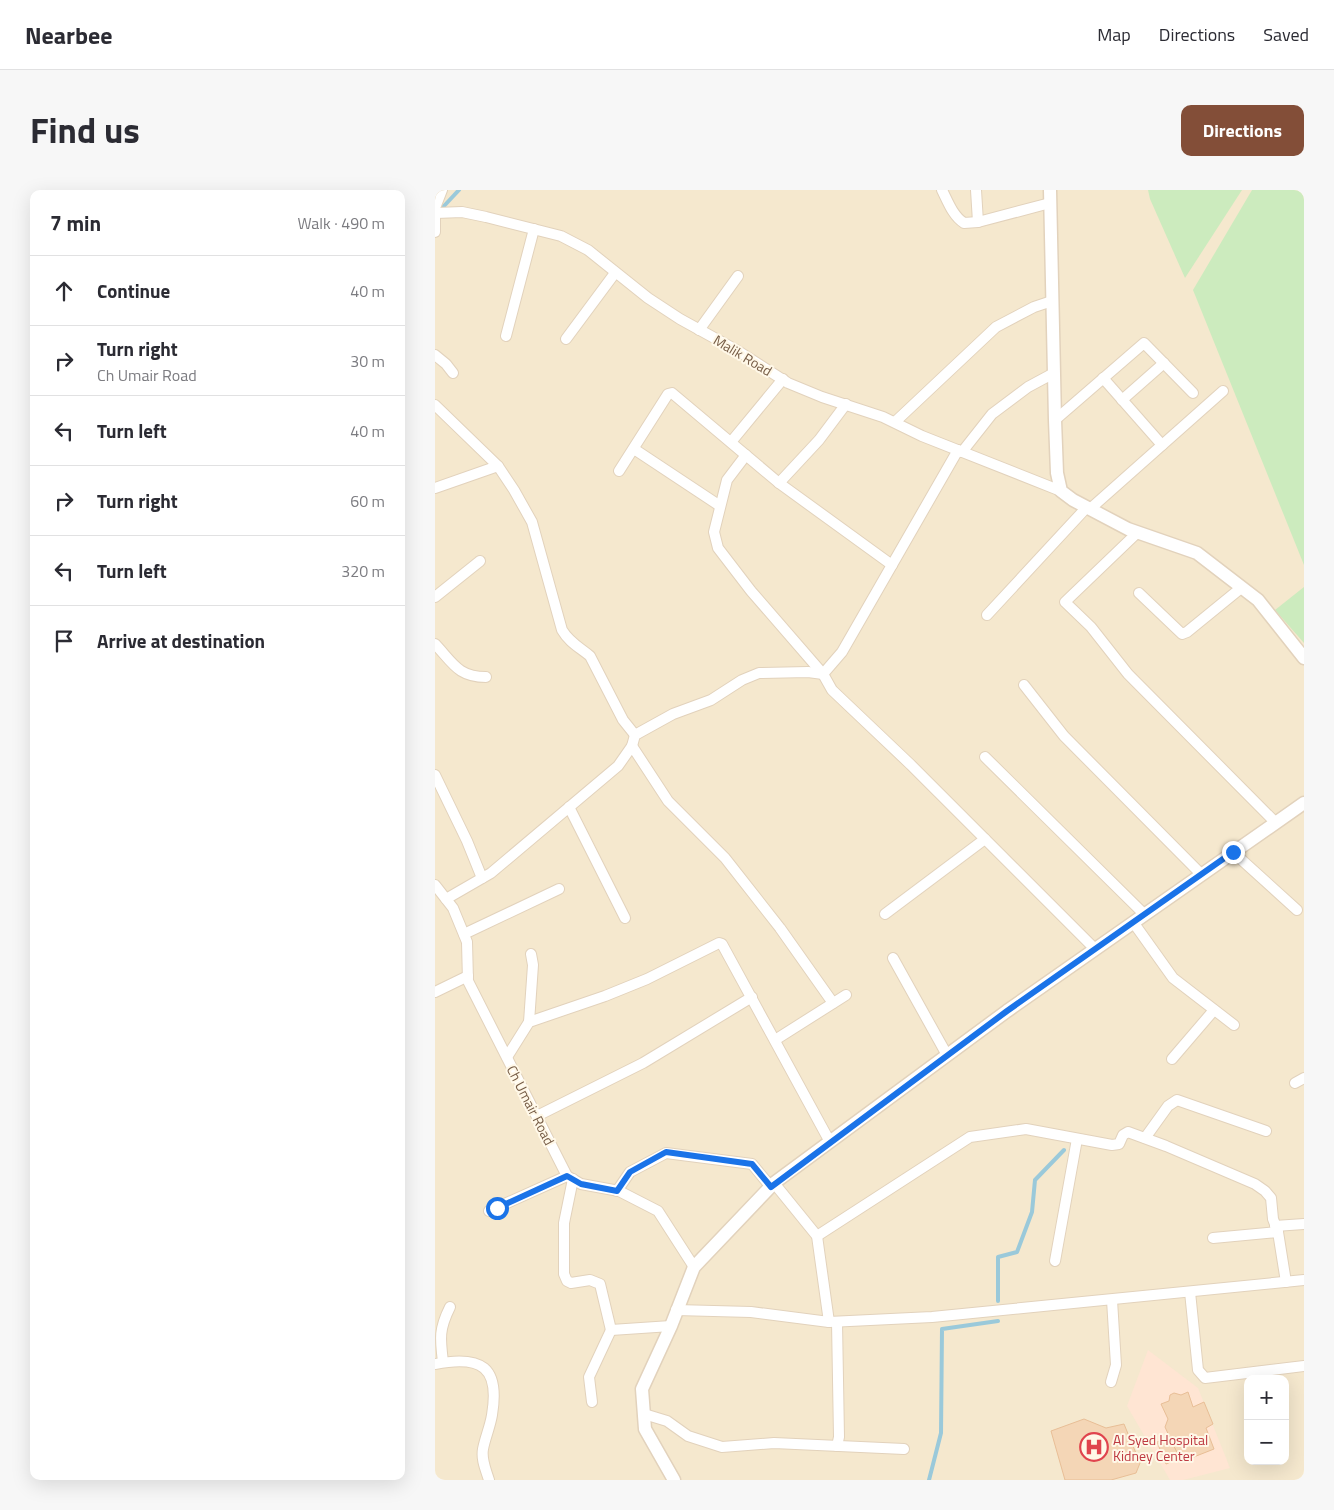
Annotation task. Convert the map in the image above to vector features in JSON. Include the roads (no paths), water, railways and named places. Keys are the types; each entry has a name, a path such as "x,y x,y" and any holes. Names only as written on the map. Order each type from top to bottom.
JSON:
{"street":[{"path":"435,232 435,211 442,190"},
{"path":"942,190 951,208 960,221 965,224 978,222 1050,196 1055,420 1057,473 1061,491 1073,500 1127,529 1197,553 1258,600 1304,658"},
{"path":"976,190 978,222"},
{"name":"Malik Road","path":"435,211 462,212 561,236 588,250 648,298 783,380 822,397 883,417 960,451 1061,491"},
{"path":"506,336 534,229"},
{"path":"566,339 615,273"},
{"path":"699,330 738,276"},
{"path":"895,422 996,326 1052,301"},
{"path":"1055,420 1144,343 1193,393"},
{"path":"435,355 453,373"},
{"path":"1123,400 1164,364"},
{"path":"823,674 842,652 960,451 992,414 1040,379 1054,373"},
{"path":"1103,378 1162,445"},
{"path":"731,442 783,380"},
{"path":"987,615 1089,508 1223,390"},
{"path":"619,471 669,394 672,393 779,483 892,565"},
{"path":"779,483 819,440 846,404"},
{"path":"435,405 498,466 514,490 531,522 562,630 573,644 589,656 623,720 635,735"},
{"path":"634,448 720,506"},
{"path":"746,455 727,480 713,532 718,548 751,592 823,674 833,690 1095,949"},
{"path":"435,488 498,466"},
{"path":"1138,532 1065,602 1091,627 1128,674 1275,822"},
{"path":"435,597 480,561"},
{"path":"1139,593 1182,634 1241,588"},
{"path":"435,644 462,673 485,677"},
{"path":"446,899 497,868 569,808 617,766 632,746 635,735 673,714 711,700 742,680 759,674 808,672 823,674"},
{"path":"1025,685 1064,736 1201,874"},
{"path":"632,746 668,801 725,858 780,928 833,1003"},
{"path":"985,757 1144,914"},
{"path":"435,775 467,841 482,878"},
{"path":"674,1480 645,1429 642,1389 671,1326 694,1267 773,1185 947,1055 1144,914 1304,803"},
{"path":"569,808 625,918"},
{"path":"885,914 985,839"},
{"path":"1233,852 1297,910"},
{"name":"Ch Umair Road","path":"435,885 453,908 467,942 468,981 570,1178"},
{"path":"464,934 559,889"},
{"path":"1133,922 1173,978 1234,1025"},
{"path":"529,1022 605,996 647,979 719,943 723,944 830,1142"},
{"path":"507,1057 529,1022 533,965 531,954"},
{"path":"893,958 947,1055"},
{"path":"435,992 467,976"},
{"path":"775,1040 846,995"},
{"path":"537,1116 643,1063 752,998"},
{"path":"1172,1059 1214,1010"},
{"path":"1145,1138 1168,1106 1177,1100 1266,1131"},
{"path":"817,1236 969,1137 1026,1129 1112,1145 1119,1144 1123,1135 1127,1132 1255,1184 1265,1191 1271,1198 1286,1282"},
{"path":"1055,1261 1077,1139"},
{"path":"617,1191 630,1172 666,1152 752,1164 773,1185 817,1236 833,1322 839,1437 837,1446"},
{"path":"570,1178 581,1184 617,1191 658,1210 694,1267"},
{"path":"489,1211 570,1178"},
{"path":"570,1178 564,1224 564,1274 567,1281 571,1283 590,1280 600,1284 611,1330 589,1377 592,1402"},
{"path":"1213,1238 1304,1224"},
{"path":"676,1310 751,1312 833,1322 932,1317 1304,1280"},
{"path":"1190,1292 1198,1370 1205,1378 1304,1366"},
{"path":"1111,1382 1116,1365 1112,1300"},
{"path":"451,1307 442,1323 439,1363 476,1363 485,1368 491,1375 495,1389 492,1416 483,1450 483,1463 489,1480"},
{"path":"611,1330 671,1326"},
{"path":"644,1414 667,1421 688,1436 722,1447 774,1442 904,1449"}],"waterway":[{"path":"444,206 459,190"},
{"path":"998,1301 998,1257 1017,1252 1032,1212 1035,1180 1064,1150"},
{"path":"929,1480 941,1433 942,1329 998,1321"}],"place":[{"name":"Al Syed Hospital Kidney Center","path":"1094,1447"}]}
